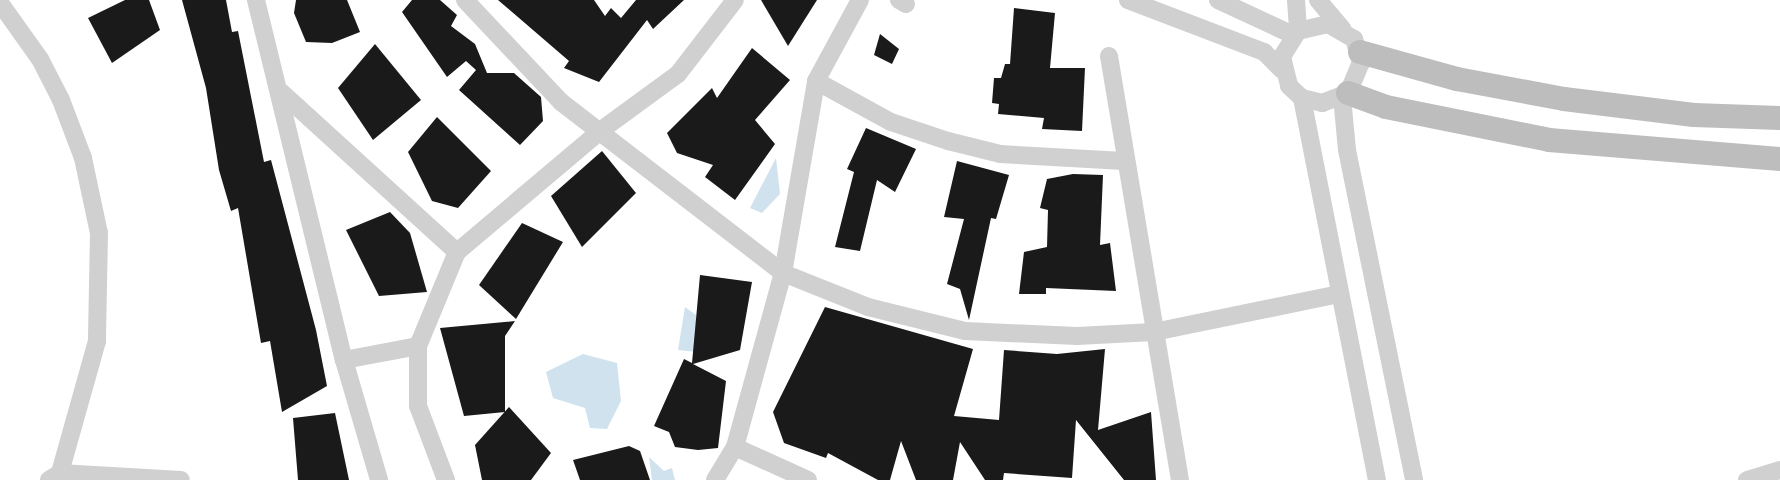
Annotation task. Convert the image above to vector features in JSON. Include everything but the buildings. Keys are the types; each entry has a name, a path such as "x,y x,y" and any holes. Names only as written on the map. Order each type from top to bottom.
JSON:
{"street":[{"path":"256,0 281,92 344,360 379,480"},
{"path":"465,0 561,102 783,273 868,307 965,331 1021,336 1154,332 1339,294"},
{"path":"446,480 418,406 418,346 457,252 600,130 678,74 735,0"},
{"path":"715,480 735,447 783,273 816,81 860,0"},
{"path":"1128,0 1264,52 1282,70 1302,98 1377,480"},
{"path":"1218,0 1295,33 1328,24 1344,30"},
{"path":"1282,70 1295,33 1296,0"},
{"path":"1302,98 1322,103 1345,95 1360,74 1360,52 1318,0"},
{"path":"0,3 40,59 61,100 83,158 99,233 97,341 55,477 181,480"},
{"path":"1360,52 1457,80 1564,99 1694,115 1780,118"},
{"path":"1109,56 1124,161 1180,480"},
{"path":"816,81 891,122 948,141 1000,154 1124,161"},
{"path":"281,92 457,252"},
{"path":"1345,95 1386,107 1550,141 1780,159"},
{"path":"1345,95 1347,150 1414,480"},
{"path":"344,360 418,346"},
{"path":"735,447 808,480"},
{"path":"1747,480 1780,470"}],"water":[{"path":"776,158 780,194 762,213 750,208"},
{"path":"685,307 696,315 697,352 678,350"},
{"path":"583,354 617,363 621,401 607,429 590,428 585,408 553,398 546,372"},
{"path":"649,457 664,471 672,468 675,480 652,480"}]}
